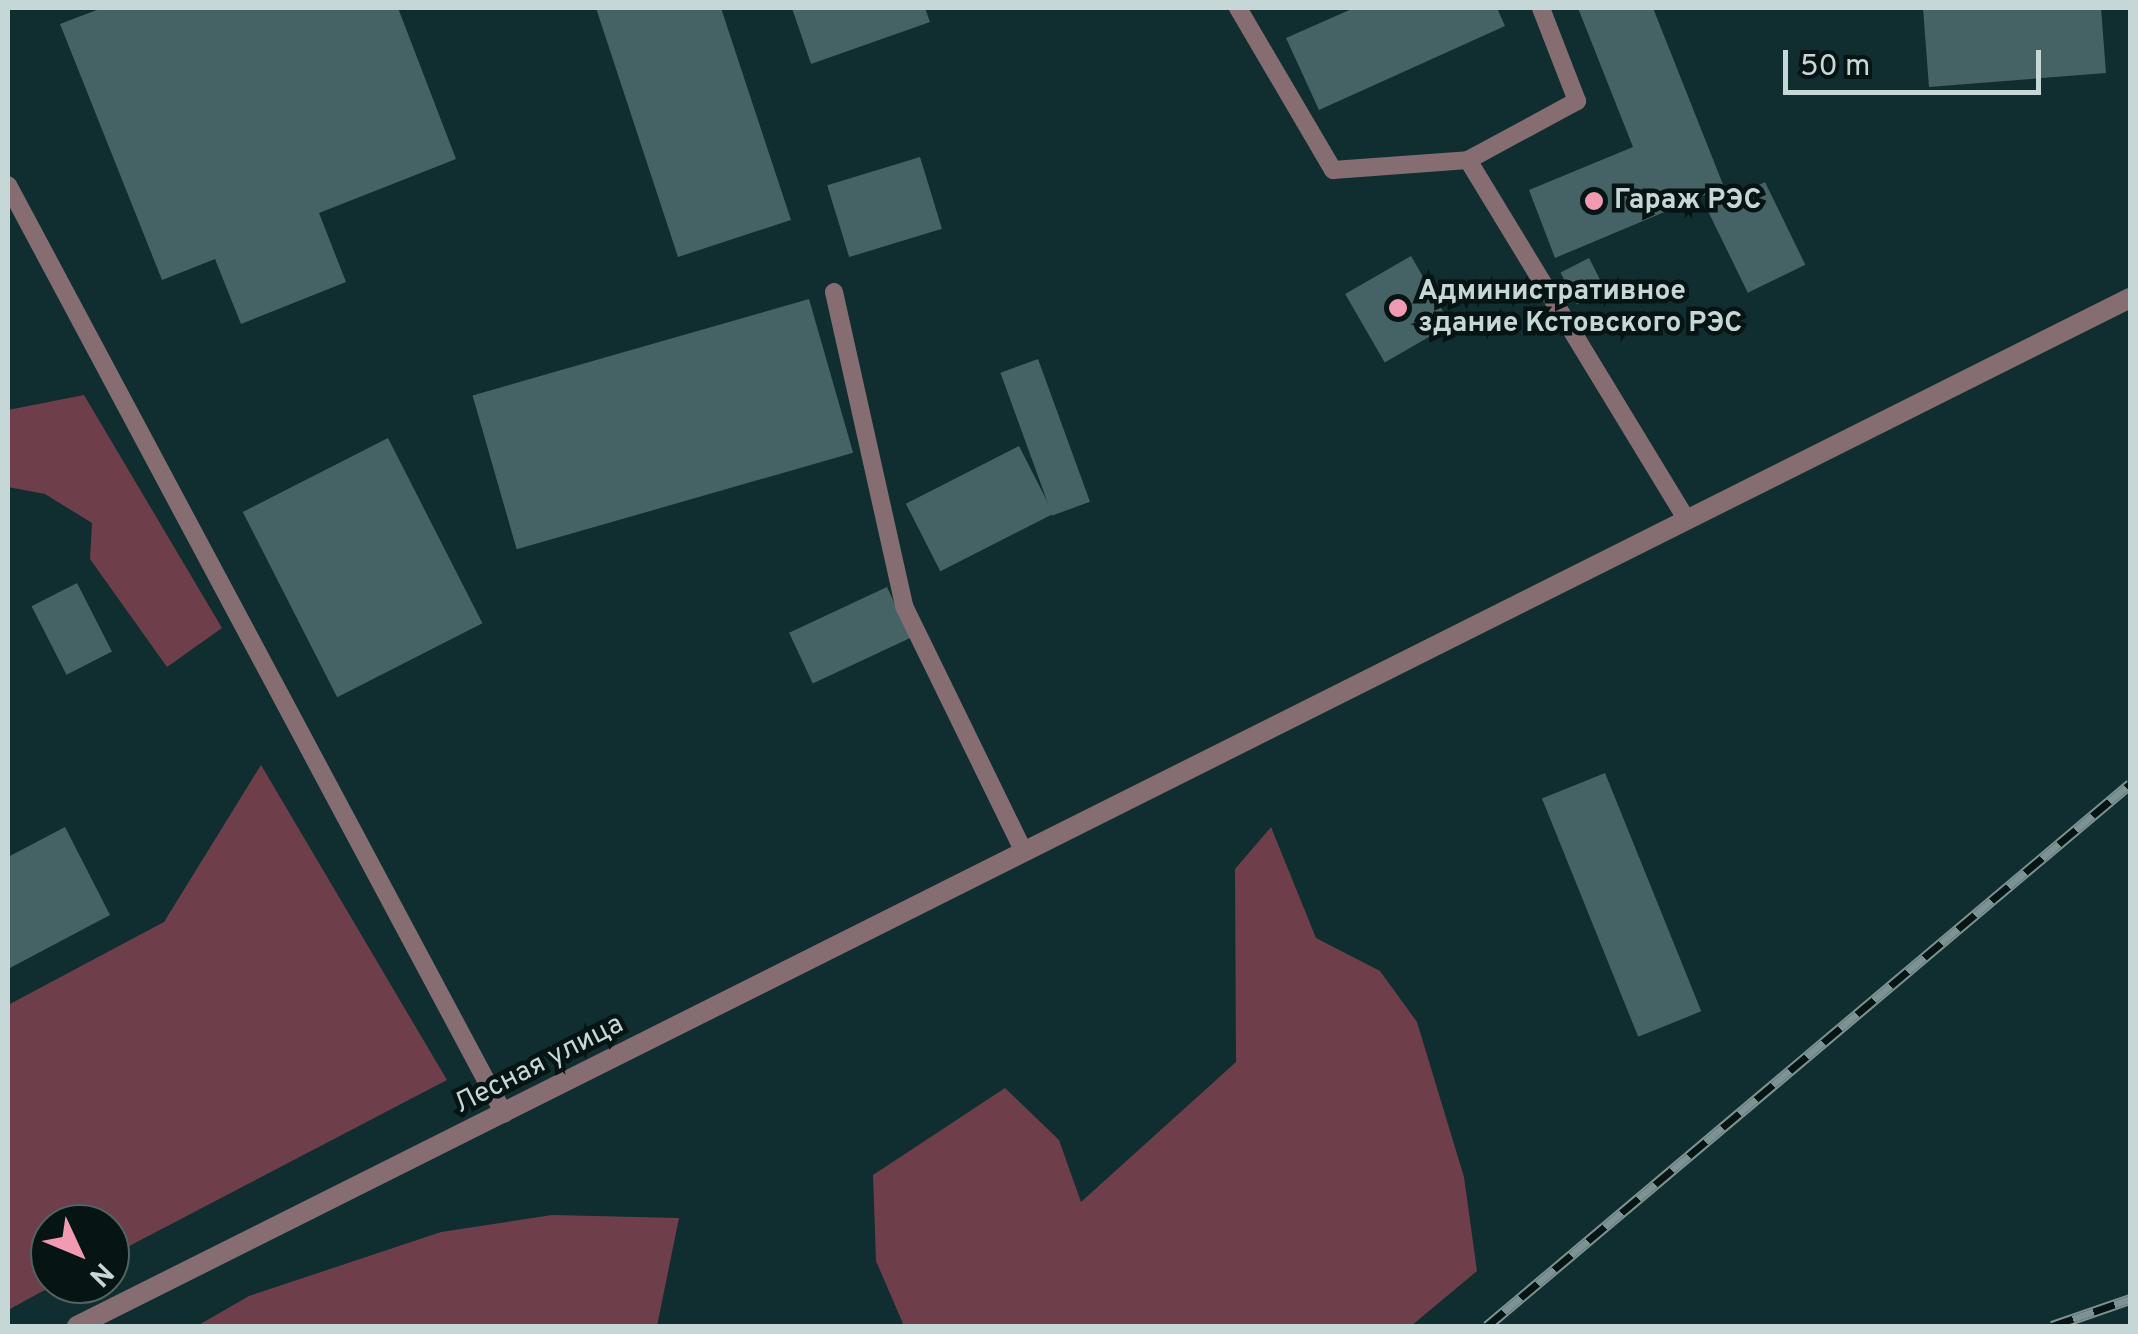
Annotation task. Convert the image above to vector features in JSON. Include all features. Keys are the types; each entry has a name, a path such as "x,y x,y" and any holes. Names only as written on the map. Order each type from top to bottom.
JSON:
{"street":[{"name":"Лесная улица","path":"78,1326 2130,298"}],"lane":[{"path":"1238,8 1333,170 1468,160 1577,100 1541,8"},
{"path":"1468,160 1686,518"},
{"path":"8,185 504,1114"},
{"path":"834,292 904,606 1024,852"}],"shaded area":[{"path":"84,395 222,628 167,667 90,559 92,523 45,494 8,487 8,410"},
{"path":"261,765 447,1080 130,1246 130,1204 30,1204 30,1298 8,1310 8,1005 164,922"},
{"path":"1271,827 1316,938 1380,971 1417,1022 1464,1177 1477,1271 1411,1326 904,1326 876,1261 873,1175 1005,1088 1059,1140 1081,1202 1236,1062 1235,869"},
{"path":"552,1215 679,1218 657,1326 197,1326 249,1296 441,1232"}],"building":[{"path":"102,8 398,8 456,159 319,213 346,282 241,324 215,259 162,280 60,24"},
{"path":"596,8 721,8 791,220 678,257"},
{"path":"792,8 925,8 930,22 811,64"},
{"path":"1354,8 1497,8 1505,26 1319,110 1286,38"},
{"path":"1578,8 1653,8 1724,187 1555,258 1529,190 1633,147"},
{"path":"1923,8 2101,8 2106,73 1929,87"},
{"path":"920,157 942,229 849,257 827,185"},
{"path":"1765,182 1805,265 1748,293 1707,210"},
{"name":"Административное здание Кстовского РЭС","path":"1411,256 1450,324 1385,362 1345,294"},
{"path":"1589,258 1605,290 1577,305 1560,273"},
{"path":"809,299 853,453 517,549 473,395"},
{"path":"1038,359 1090,502 1052,516 1000,373"},
{"path":"388,438 482,623 337,697 243,512"},
{"path":"1019,446 1054,514 940,571 906,504"},
{"path":"77,583 112,652 67,675 32,606"},
{"path":"887,587 911,638 813,683 789,633"},
{"path":"1605,773 1701,1011 1638,1037 1542,798"},
{"path":"65,827 110,915 8,969 8,857"}],"railway":[{"path":"1487,1326 2130,784"},
{"path":"2052,1326 2130,1299"}],"place":[{"name":"Гараж РЭС","path":"1594,201"},
{"name":"Административное здание Кстовского РЭС","path":"1398,308"}]}
